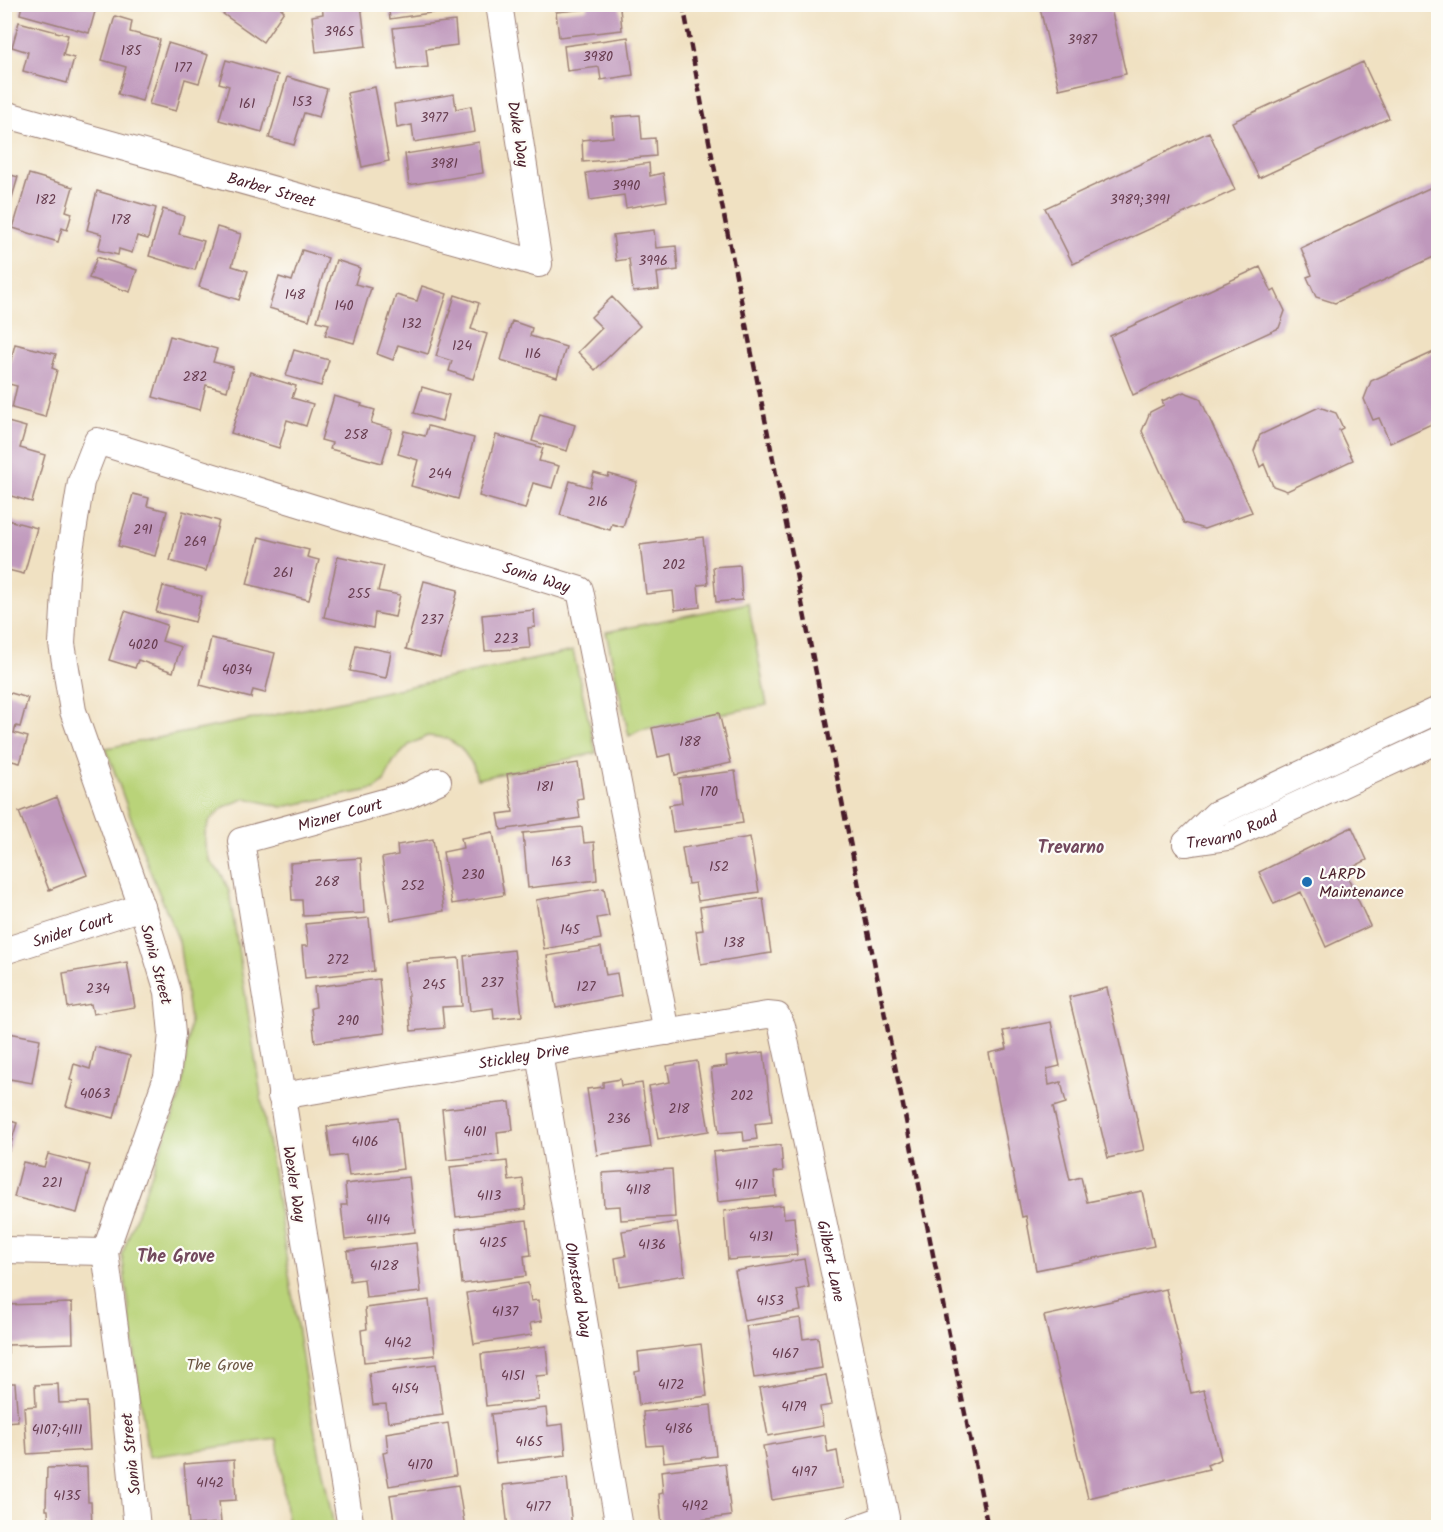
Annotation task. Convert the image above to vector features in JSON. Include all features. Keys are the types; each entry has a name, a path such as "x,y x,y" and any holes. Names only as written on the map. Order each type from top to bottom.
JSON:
{"street":[{"name":"Duke Way","path":"499,4 539,264"},
{"name":"Barber Street","path":"4,114 539,264"},
{"name":"Sonia Street","path":"97,441 81,482 66,575 62,644 73,711 142,907 168,992 172,1034 167,1077 105,1252 124,1396 137,1527"},
{"name":"Sonia Way","path":"97,441 580,590 667,1032"},
{"name":"Trevarno Road","path":"1438,710 1216,814 1186,843 1228,837 1438,740"},
{"name":"Mizner Court","path":"241,841 406,796 438,781"},
{"name":"Wexler Way","path":"241,841 351,1527"},
{"name":"Snider Court","path":"4,951 142,907"},
{"name":"Stickley Drive","path":"281,1096 767,1015"},
{"name":"Gilbert Lane","path":"767,1015 777,1016 782,1026 886,1518 858,1527"},
{"name":"Olmstead Way","path":"539,1053 619,1527"},
{"path":"4,1250 105,1252"}],"green space":[{"path":"748,603 767,705 640,730 629,736 606,632"},
{"name":"The Grove","path":"573,651 596,753 477,779 473,765 461,748 446,738 427,736 409,745 393,762 384,782 375,789 282,807 246,798 224,807 210,820 205,833 205,847 210,861 222,875 229,891 308,1396 334,1527 288,1527 277,1439 148,1457 122,1254 182,1091 190,1022 179,941 150,871 106,748 299,710"}],"building":[{"path":"22,4 82,4 96,8 89,33 20,14"},
{"path":"276,4 284,11 263,42 216,9 220,5 264,6"},
{"path":"322,4 361,4 366,46 316,52 312,16 323,14"},
{"path":"388,4 449,4 450,10 390,19"},
{"path":"587,4 629,4 629,7 620,8 622,30 559,37 556,12 587,9"},
{"path":"1039,4 1110,4 1126,74 1059,89"},
{"path":"115,16 132,21 130,32 160,40 142,101 118,94 126,67 102,60"},
{"path":"455,21 457,45 426,49 428,67 398,70 393,28"},
{"path":"19,22 68,35 63,55 74,58 67,83 23,71 28,52 12,47"},
{"path":"628,37 633,75 601,80 599,67 567,71 564,46"},
{"path":"168,43 208,55 199,83 185,79 176,111 149,104"},
{"path":"226,60 278,75 262,132 219,120 229,86 219,83"},
{"path":"1363,62 1389,118 1259,178 1232,122"},
{"path":"287,77 327,89 319,117 304,113 294,145 269,138"},
{"path":"375,87 389,161 362,167 347,93"},
{"path":"454,94 456,109 471,106 475,132 414,142 412,125 397,128 394,104"},
{"path":"640,115 642,139 655,138 656,156 583,162 582,140 613,137 612,117"},
{"path":"1209,132 1235,190 1073,264 1045,208"},
{"path":"479,142 483,173 409,185 405,154"},
{"path":"649,163 650,176 663,173 667,201 626,208 624,195 590,200 586,173"},
{"path":"4,173 18,177 9,208 4,207"},
{"path":"29,174 73,187 66,211 72,213 67,230 62,228 58,242 13,228"},
{"path":"1438,184 1438,255 1335,303 1316,297 1307,277 1312,275 1301,248"},
{"path":"97,191 156,208 148,239 137,236 132,253 119,249 118,255 98,250 102,234 87,230"},
{"path":"163,209 184,216 179,234 204,241 195,270 149,256"},
{"path":"217,227 241,234 232,266 248,271 239,300 199,287"},
{"path":"654,230 656,248 676,246 678,270 657,273 659,289 633,292 629,259 616,261 613,235"},
{"path":"302,250 328,258 309,320 269,308 279,277 292,281"},
{"path":"97,257 137,270 130,292 89,278"},
{"path":"336,260 360,268 355,284 371,288 354,343 325,335 329,324 317,321"},
{"path":"1260,267 1272,292 1275,290 1285,311 1279,328 1133,395 1110,336"},
{"path":"422,286 447,294 428,354 398,345 393,360 377,354 396,295 417,301"},
{"path":"455,295 479,303 471,329 487,334 473,379 449,371 452,361 436,356"},
{"path":"612,297 640,326 595,370 578,352 602,328 591,317"},
{"path":"512,321 532,328 530,336 566,347 557,377 501,360"},
{"path":"170,336 217,349 213,362 233,367 227,391 206,385 200,410 153,397"},
{"path":"15,344 56,354 52,368 57,370 45,417 12,408 17,386 5,383"},
{"path":"294,350 329,360 321,386 286,376"},
{"path":"1438,350 1438,421 1390,443 1379,418 1373,420 1364,399 1371,381"},
{"path":"250,372 296,386 292,398 313,404 306,426 287,420 279,448 231,433"},
{"path":"422,387 449,395 442,421 414,413"},
{"path":"1184,392 1200,398 1252,512 1204,529 1184,523 1142,431 1150,412 1164,405 1162,401"},
{"path":"334,396 375,410 371,423 392,429 382,463 330,449 332,443 321,440"},
{"path":"1319,407 1336,413 1343,428 1339,430 1353,460 1287,491 1273,486 1264,464 1260,467 1254,451 1260,435"},
{"path":"540,414 575,425 567,451 532,441"},
{"path":"4,421 26,427 20,448 45,455 32,502 4,494"},
{"path":"428,426 474,438 458,499 411,486 418,460 398,454 404,431 425,436"},
{"path":"496,435 543,448 539,461 559,466 552,488 533,483 525,509 479,496"},
{"path":"594,473 608,477 609,474 637,482 623,527 612,524 610,530 560,515 570,481 590,487"},
{"path":"133,494 149,498 147,506 167,511 155,556 118,546"},
{"path":"183,511 219,521 206,571 170,561"},
{"path":"4,519 37,528 24,574 4,569"},
{"path":"259,537 309,550 307,557 319,560 309,600 247,584"},
{"path":"703,537 708,584 698,585 700,607 675,610 673,591 646,594 640,545"},
{"path":"338,556 384,566 378,591 400,595 395,617 375,613 373,628 324,617"},
{"path":"740,565 742,600 716,602 713,567"},
{"path":"424,581 458,590 440,658 406,649"},
{"path":"163,586 202,596 195,622 156,612"},
{"path":"534,610 535,627 528,628 530,648 485,651 482,615"},
{"path":"125,611 167,625 162,641 181,647 173,672 138,660 135,668 109,660"},
{"path":"211,638 275,653 265,693 253,690 251,698 200,685"},
{"path":"356,645 391,652 386,678 350,671"},
{"path":"4,691 28,698 20,727 16,726 14,733 28,737 20,763 4,759"},
{"path":"719,713 731,763 675,775 671,754 658,757 652,728"},
{"path":"578,763 583,798 577,799 580,818 501,830 498,814 513,812 507,774"},
{"path":"735,771 743,823 673,832 669,805 682,803 679,778"},
{"path":"57,797 87,875 49,890 19,812"},
{"path":"582,827 584,843 594,842 597,880 528,888 523,833"},
{"name":"LARPD Maintenance","path":"1352,827 1367,860 1345,871 1370,926 1326,947 1301,892 1274,904 1259,872"},
{"path":"493,832 504,895 452,904 443,852 463,848 461,838"},
{"path":"750,837 759,892 698,901 695,883 688,884 682,848"},
{"path":"433,839 444,911 391,920 382,858 398,855 397,845"},
{"path":"361,858 364,913 303,916 302,900 292,900 290,863"},
{"path":"604,888 609,916 597,918 601,939 544,949 536,900"},
{"path":"763,898 771,953 701,964 696,931 703,930 700,907"},
{"path":"369,918 374,971 305,978 302,946 308,946 305,924"},
{"path":"601,947 606,975 617,973 621,996 556,1008 547,956"},
{"path":"514,950 522,1016 494,1019 493,1008 470,1011 464,956"},
{"path":"459,958 462,1006 442,1007 444,1028 411,1031 405,962"},
{"path":"127,962 135,1007 93,1014 91,1004 68,1008 63,973"},
{"path":"379,979 385,1033 315,1042 311,1008 316,1007 314,987"},
{"path":"1107,988 1144,1150 1108,1158 1069,997"},
{"path":"1051,1022 1060,1066 1047,1069 1049,1085 1061,1082 1066,1103 1053,1107 1070,1180 1081,1177 1087,1202 1142,1191 1154,1246 1036,1270 1026,1216 1022,1217 989,1053 1007,1049 1003,1031"},
{"path":"4,1032 40,1039 32,1083 4,1078"},
{"path":"95,1047 130,1056 114,1118 66,1106 73,1081 70,1080 74,1064 90,1069"},
{"path":"764,1052 772,1122 755,1124 757,1139 744,1141 743,1131 719,1133 711,1068 727,1066 726,1057"},
{"path":"697,1061 709,1131 658,1139 649,1086 670,1082 667,1066"},
{"path":"620,1079 621,1086 642,1083 651,1147 597,1155 587,1089 603,1087 603,1082"},
{"path":"510,1102 513,1130 497,1132 499,1155 447,1160 442,1109"},
{"path":"397,1118 403,1169 349,1176 346,1155 331,1157 327,1127"},
{"path":"4,1119 17,1123 8,1153 4,1152"},
{"path":"781,1145 783,1171 774,1172 776,1196 718,1202 713,1152"},
{"path":"48,1154 90,1165 77,1213 14,1197 23,1162 44,1167"},
{"path":"507,1161 509,1181 523,1179 526,1209 456,1217 450,1167"},
{"path":"672,1169 675,1217 621,1220 620,1206 604,1207 602,1173"},
{"path":"409,1177 415,1232 345,1240 341,1205 347,1205 345,1184"},
{"path":"783,1205 784,1218 794,1217 797,1255 728,1260 724,1211"},
{"path":"527,1220 531,1255 524,1256 526,1276 462,1284 456,1229"},
{"path":"677,1222 685,1275 619,1286 615,1258 626,1256 622,1231"},
{"path":"416,1243 421,1292 366,1298 364,1279 350,1281 347,1251"},
{"path":"804,1259 809,1287 797,1290 801,1311 744,1321 735,1271"},
{"path":"528,1283 531,1301 538,1300 542,1321 530,1323 532,1335 474,1344 466,1293"},
{"path":"1166,1289 1191,1393 1204,1390 1221,1459 1207,1465 1209,1469 1088,1498 1044,1316"},
{"path":"429,1300 435,1355 364,1362 361,1330 367,1329 365,1308"},
{"path":"72,1303 73,1343 8,1345 8,1354 4,1354 4,1305"},
{"path":"800,1318 803,1339 818,1337 822,1368 754,1378 746,1326"},
{"path":"701,1344 707,1396 639,1405 635,1372 640,1371 638,1352"},
{"path":"546,1346 549,1375 536,1376 539,1400 486,1406 481,1354"},
{"path":"436,1364 443,1415 388,1422 386,1404 373,1405 369,1373"},
{"path":"826,1375 832,1405 820,1407 823,1426 768,1436 759,1388"},
{"path":"4,1383 15,1383 18,1421 4,1422"},
{"path":"58,1384 59,1403 87,1402 90,1450 27,1454 24,1407 36,1406 35,1385"},
{"path":"711,1405 716,1456 664,1462 662,1445 647,1446 643,1412"},
{"path":"546,1408 548,1426 563,1424 566,1455 496,1463 491,1414"},
{"path":"448,1423 456,1475 389,1486 383,1453 388,1452 386,1433"},
{"path":"825,1435 828,1453 837,1451 843,1488 772,1500 763,1446"},
{"path":"234,1460 236,1500 219,1501 221,1523 189,1525 184,1464"},
{"path":"725,1463 731,1516 662,1525 659,1494 663,1493 661,1471"},
{"path":"87,1467 88,1502 91,1502 92,1528 49,1528 48,1510 46,1510 47,1468"},
{"path":"567,1478 572,1528 508,1528 503,1485"},
{"path":"458,1485 465,1528 408,1528 408,1524 395,1527 390,1495"}],"railway":[{"path":"683,4 988,1528"}],"place":[{"name":"LARPD Maintenance","path":"1307,882"}],"district":[{"name":"Trevarno","path":"1071,847"},
{"name":"The Grove","path":"176,1256"}]}
